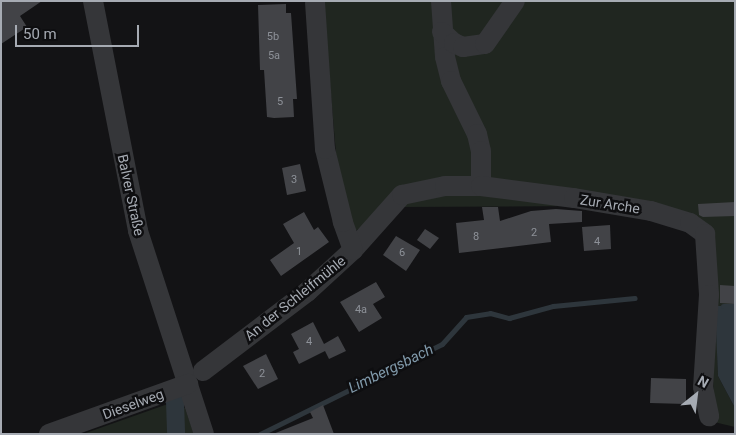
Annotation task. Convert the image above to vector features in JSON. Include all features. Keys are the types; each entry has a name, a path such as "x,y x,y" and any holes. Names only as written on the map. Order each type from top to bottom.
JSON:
{"street":[{"name":"Balver Straße","path":"92,1 138,231 195,377 204,434"},
{"path":"441,1 442,32 451,81 477,134 481,151 481,186"},
{"path":"442,32 454,43 463,47 485,44 514,1"},
{"name":"An der Schleifmühle","path":"195,377 307,292 353,250 342,222 325,149 315,3"},
{"name":"Zur Arche","path":"353,250 402,195 445,186 481,186 651,211 690,222 705,234 709,295 703,387 709,416"},
{"name":"Dieselweg","path":"49,434 195,377"}],"shaded area":[{"path":"323,1 735,1 735,306 716,306 718,376 735,408 735,427 714,422 710,228 583,206 398,207 355,231 338,177"},
{"path":"715,306 735,306 735,408 718,376"},
{"path":"165,405 185,408 194,434 83,434"}],"building":[{"path":"1,1 42,1 20,16 27,27 1,44"},
{"path":"286,4 286,13 291,13 297,99 293,99 294,117 274,118 267,117 264,70 260,70 258,5"},
{"path":"300,164 306,191 287,195 282,168"},
{"path":"735,202 735,216 703,217 699,215 698,204"},
{"path":"482,207 498,207 500,221 531,211 556,209 582,211 582,222 549,224 551,242 459,253 456,223 484,220"},
{"path":"304,212 314,230 318,227 329,242 281,276 270,260 294,243 283,224"},
{"path":"610,225 611,249 584,251 582,227"},
{"path":"425,229 439,238 430,249 417,240"},
{"path":"396,236 420,250 406,271 383,255"},
{"path":"376,282 385,297 373,304 382,318 359,332 340,302"},
{"path":"720,285 735,286 735,304 720,303"},
{"path":"313,322 324,344 338,336 346,351 329,359 325,351 299,364 293,352 299,349 291,334"},
{"path":"266,354 278,379 258,389 243,366"},
{"path":"651,378 686,379 686,404 650,403"},
{"path":"323,405 334,434 273,434 313,418 310,412"}],"waterway":[{"name":"Limbergsbach","path":"260,434 442,344 466,317 490,313 509,318 553,306 635,298"},
{"name":"Limbergsbach","path":"723,306 735,306"},
{"path":"175,402 176,434"}]}
